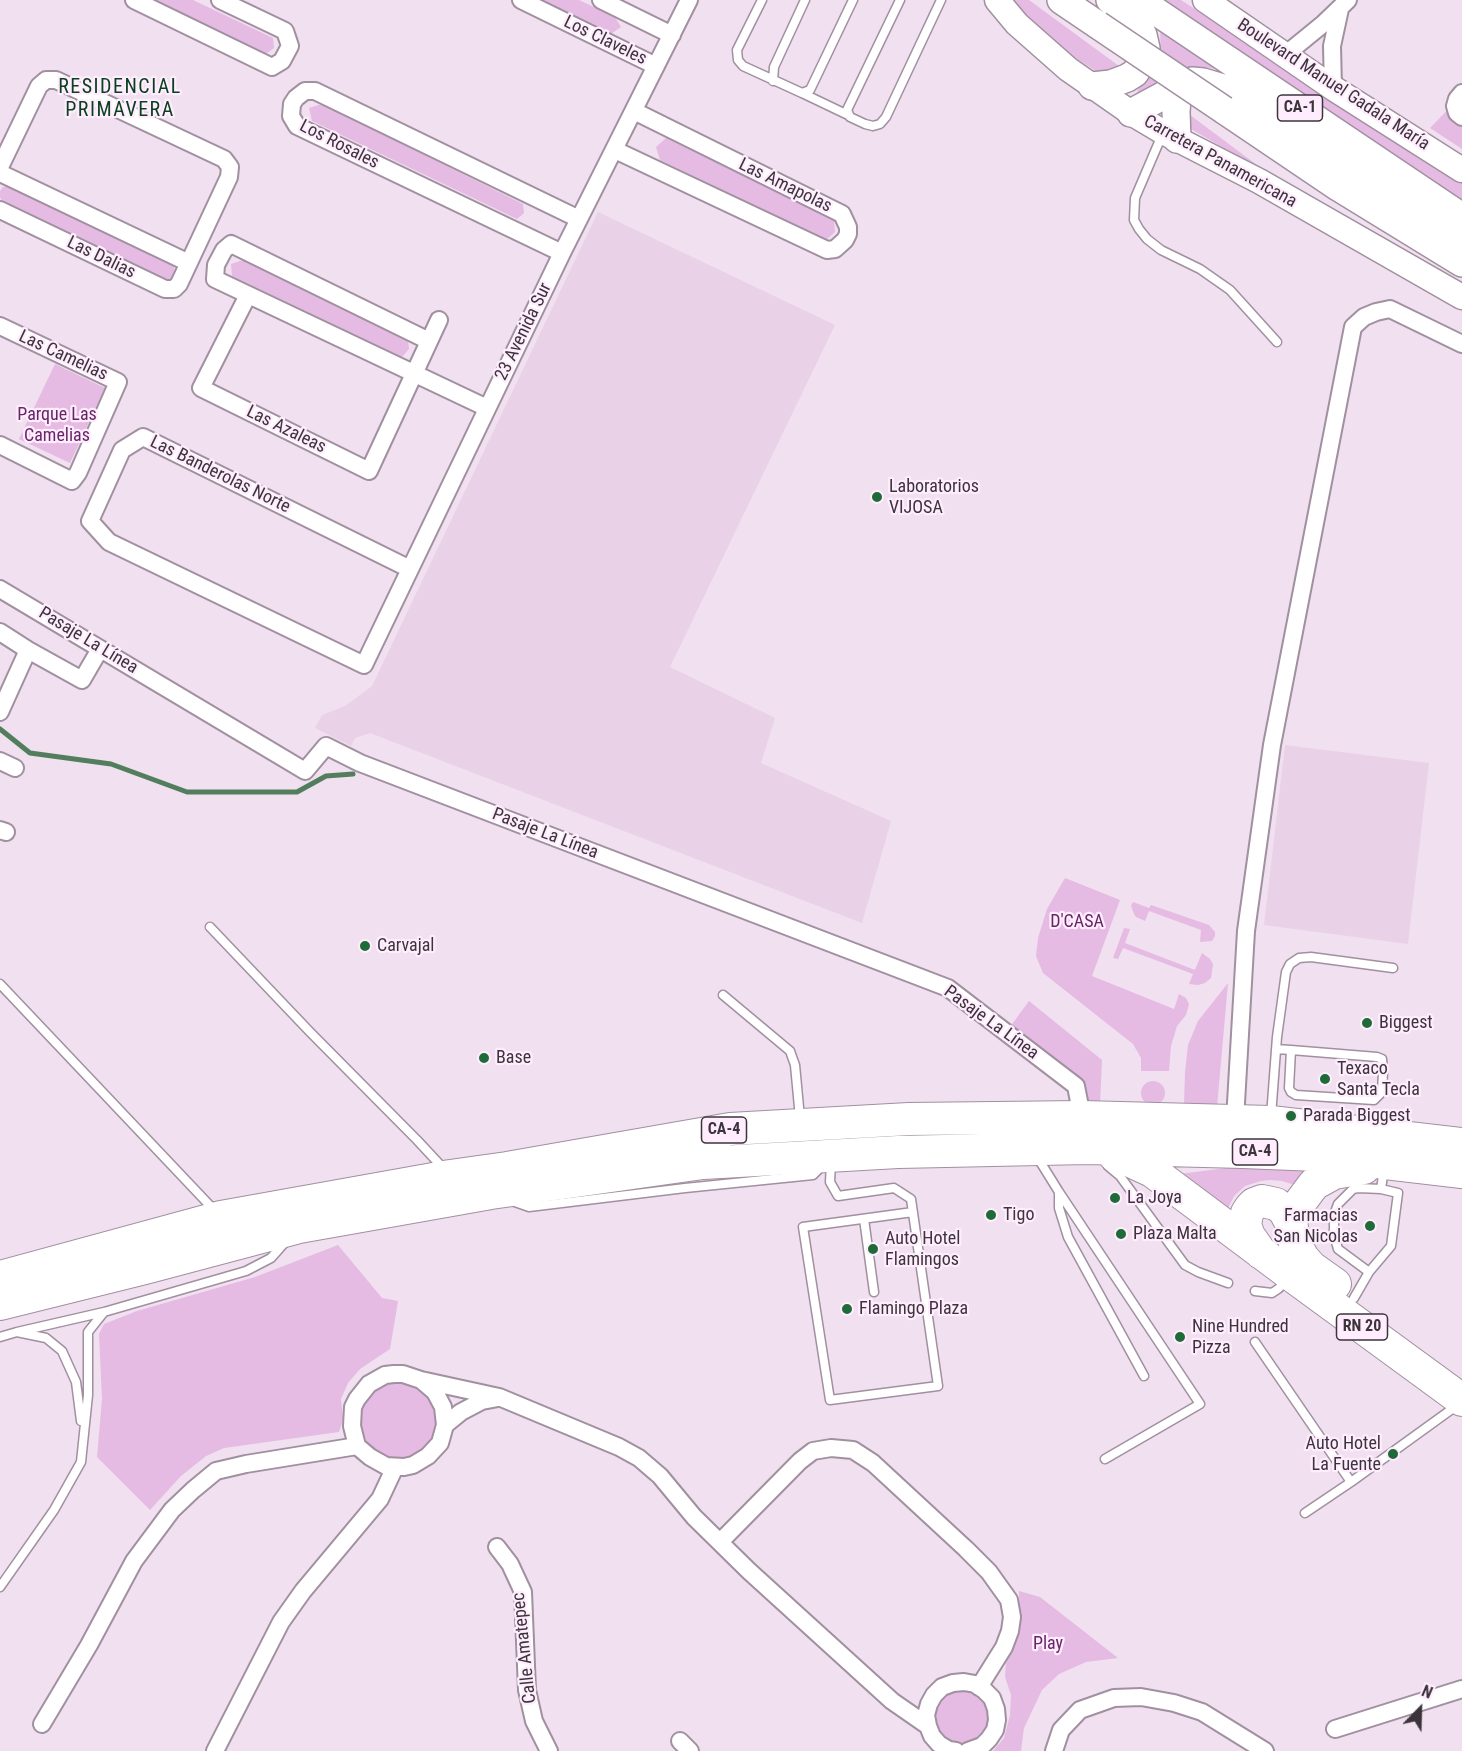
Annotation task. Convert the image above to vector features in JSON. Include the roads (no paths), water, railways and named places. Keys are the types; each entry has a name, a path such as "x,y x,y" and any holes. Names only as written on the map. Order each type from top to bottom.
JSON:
{"highway":[{"name":"CA-4","path":"0,1277 221,1217 730,1129 909,1119 1082,1117 1236,1120 1462,1144"},
{"name":"CA-4","path":"0,1304 299,1227 491,1193 704,1163 898,1152 1033,1149 1095,1155 1175,1149 1296,1154 1462,1172"},
{"name":"RN 20","path":"1095,1155 1124,1158 1152,1171 1462,1401"},
{"path":"1291,1223 1303,1197 1318,1181 1334,1173 1351,1169 1383,1177 1422,1167"},
{"path":"1263,1254 1249,1236 1245,1225 1247,1213 1251,1207 1262,1201 1276,1204 1284,1210 1291,1223"},
{"name":"RN 20","path":"1291,1223 1296,1247 1307,1263 1362,1285 1462,1376"}],"main road":[{"name":"Carretera Panamericana","path":"1061,0 1338,188 1462,263"},
{"path":"1092,86 1111,84 1127,78 1135,73 1144,59 1146,48 1139,27 1110,0"},
{"name":"CA-1","path":"1139,0 1462,217"},
{"path":"1131,113 1192,81 1203,81 1236,92 1267,108 1429,219 1462,236"},
{"path":"1170,135 1182,86"}],"street":[{"path":"135,0 272,67 282,61 290,46 285,31 220,0"},
{"name":"Los Claveles","path":"521,0 656,66"},
{"name":"Los Claveles","path":"601,0 672,34"},
{"name":"23 Avenida Sur","path":"364,665 562,253 689,0"},
{"name":"Carretera Panamericana","path":"998,0 1017,24 1044,49 1068,69 1131,113 1259,181 1462,297"},
{"name":"Boulevard Manuel Gadala María","path":"1205,0 1333,88 1462,170"},
{"path":"1285,55 1344,4"},
{"path":"1333,88 1332,46 1344,4"},
{"name":"Las Dalias","path":"0,166 39,86 46,81 56,80 224,159 230,167 229,177 179,284 174,289 165,289 0,210"},
{"name":"Los Rosales","path":"562,253 297,126 291,116 292,104 305,91 315,91 579,219"},
{"path":"1462,93 1455,106 1457,113 1462,117"},
{"name":"Las Amapolas","path":"615,150 827,250 835,249 845,240 848,226 842,214 634,111"},
{"name":"Las Dalias","path":"0,173 189,263"},
{"path":"429,341 231,244 216,265 215,279 487,408"},
{"name":"Las Azaleas","path":"248,295 201,388 369,471 439,320"},
{"path":"1236,1120 1246,931 1272,745 1353,327 1364,317 1390,309 1462,344"},
{"name":"Las Camelias","path":"0,326 118,382 78,473 72,481 0,445"},
{"name":"Las Banderolas Norte","path":"364,665 109,542 90,520 122,450 143,437 410,569"},
{"name":"Pasaje La Línea","path":"0,589 305,771 326,746 360,763 948,988 1076,1086 1082,1117"},
{"path":"0,633 82,680 100,649"},
{"path":"1,711 28,650"},
{"path":"421,1380 429,1385 443,1407 445,1425 440,1443 428,1456 413,1465 395,1467 377,1462 355,1440 351,1416 357,1399 369,1384 376,1379 394,1374 404,1374 421,1380 499,1397 619,1447 639,1458 660,1476 694,1517 758,1578 892,1701 928,1726"},
{"path":"445,1425 461,1412 482,1401 499,1397"},
{"path":"42,1724 89,1645 134,1561 172,1510 193,1490 216,1471 324,1450 355,1440"},
{"path":"720,1542 800,1461 813,1451 831,1448 853,1450 873,1463 966,1549 989,1572 1009,1600 1012,1617 1010,1631 1004,1647 979,1687"},
{"path":"377,1462 380,1499"},
{"path":"215,1751 281,1622 303,1591 380,1499 395,1467"},
{"name":"Calle Amatepec","path":"497,1547 510,1564 523,1592 527,1690 534,1721 549,1751"},
{"path":"892,1701 919,1701 953,1683 975,1684 992,1698 997,1720 995,1730 989,1739 975,1749"},
{"path":"942,1687 928,1704 926,1715 928,1726 940,1747 956,1751"},
{"path":"1335,1729 1462,1689"},
{"path":"1054,1751 1061,1730 1080,1710 1114,1698 1141,1697 1174,1703 1202,1712 1265,1751"}],"lane":[{"path":"762,0 737,50 738,60 743,66 873,126 880,124 886,117 941,0"},
{"path":"773,81 774,67 805,0"},
{"path":"802,93 810,90 853,0"},
{"path":"848,115 847,110 900,0"},
{"path":"1170,135 1135,198 1134,220 1147,239 1161,250 1200,269 1230,290 1277,342"},
{"path":"210,927 450,1176"},
{"path":"1270,1122 1276,1049 1286,972 1290,964 1299,958 1311,957 1393,968"},
{"path":"0,984 221,1217"},
{"path":"723,995 790,1051 795,1065 801,1125"},
{"path":"1276,1049 1292,1050 1382,1059 1382,1092 1374,1100 1296,1095 1289,1088 1292,1050"},
{"path":"1033,1149 1059,1192 1200,1404 1106,1459"},
{"path":"1095,1155 1120,1176 1185,1265 1228,1283"},
{"path":"831,1157 830,1182 838,1196 894,1188 911,1199 913,1212 938,1386 830,1400 804,1227 913,1212"},
{"path":"1383,1177 1398,1193 1391,1246 1362,1285 1338,1249 1334,1236 1334,1215 1338,1204 1353,1189 1383,1177"},
{"path":"1059,1192 1059,1208 1068,1237 1144,1376"},
{"path":"864,1219 874,1292"},
{"path":"0,1336 104,1312 246,1271 271,1258 299,1227"},
{"path":"1255,1291 1272,1293 1291,1275"},
{"path":"0,1587 54,1510 81,1462 88,1395 88,1332 104,1312"},
{"path":"17,1332 46,1338 62,1351 76,1382 83,1433"},
{"path":"1255,1342 1351,1482"},
{"path":"1305,1513 1462,1401"}],"waterway":[{"path":"0,729 30,753 111,764 187,792 297,792 326,776 353,774"}],"place":[{"name":"Laboratorios VIJOSA","path":"877,497"},
{"name":"Carvajal","path":"365,946"},
{"name":"Biggest","path":"1367,1023"},
{"name":"Base","path":"484,1058"},
{"name":"Texaco Santa Tecla","path":"1325,1079"},
{"name":"Parada Biggest","path":"1291,1116"},
{"name":"La Joya","path":"1115,1198"},
{"name":"Tigo","path":"991,1215"},
{"name":"Farmacias San Nicolas","path":"1370,1226"},
{"name":"Plaza Malta","path":"1121,1234"},
{"name":"Auto Hotel Flamingos","path":"873,1249"},
{"name":"Flamingo Plaza","path":"847,1309"},
{"name":"Nine Hundred Pizza","path":"1180,1337"},
{"name":"Auto Hotel La Fuente","path":"1393,1454"}],"district":[{"name":"RESIDENCIAL PRIMAVERA","path":"120,100"}],"park label":[{"name":"Parque Las Camelias","path":"57,425"},
{"name":"D'CASA","path":"1077,922"},
{"name":"Play","path":"1048,1644"}]}
